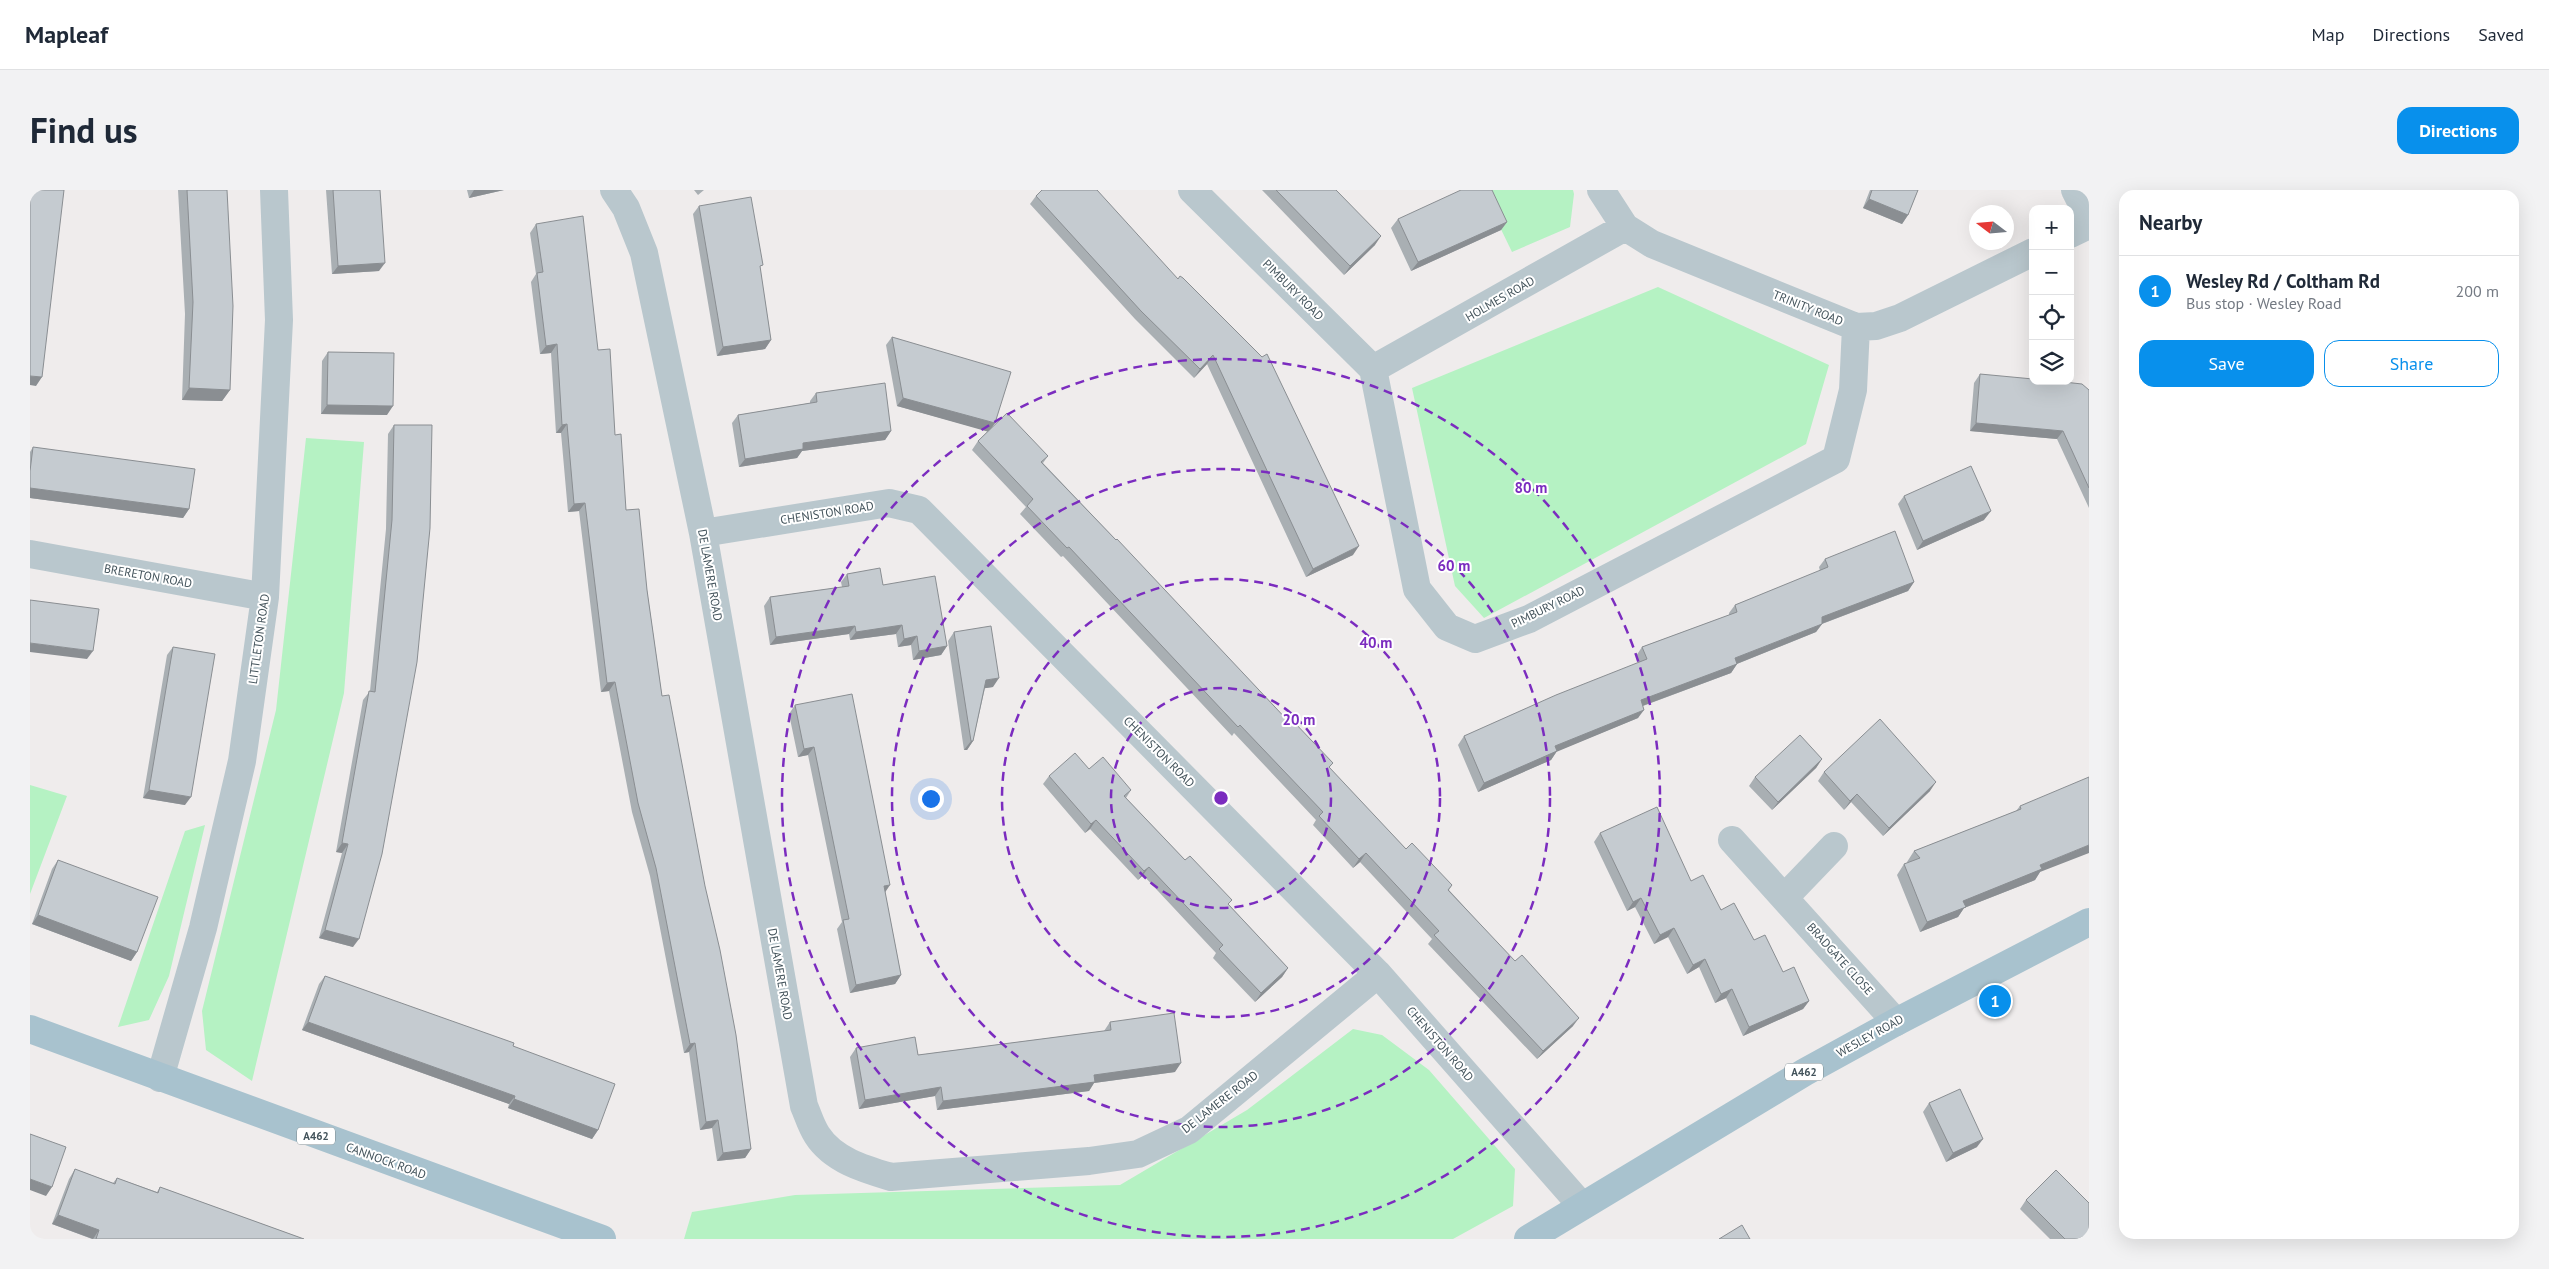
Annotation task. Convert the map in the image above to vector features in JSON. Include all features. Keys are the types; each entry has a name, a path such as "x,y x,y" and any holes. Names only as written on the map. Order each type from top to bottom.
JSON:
{"main road":[{"name":"WESLEY ROAD","path":"1528,1239 1797,1076 1896,1022 2089,922"},
{"name":"CANNOCK ROAD","path":"30,1029 602,1239"}],"street":[{"name":"LITTLETON ROAD","path":"160,1078 204,928 242,761 265,597 279,320 274,190"},
{"name":"DE LAMERE ROAD","path":"614,190 626,208 644,253 703,533 804,1106 817,1136 834,1153 859,1168 891,1178 1089,1161 1138,1154 1189,1130 1378,974"},
{"name":"PIMBURY ROAD","path":"1192,190 1373,369 1417,589 1447,627 1475,639 1529,619 1836,459 1853,390 1856,327"},
{"name":"TRINITY ROAD","path":"1601,190 1625,227 1652,244 1856,327 1876,326 1900,318 2029,254"},
{"path":"2074,190 2089,218"},
{"path":"2074,232 2089,225"},
{"name":"HOLMES ROAD","path":"1373,369 1625,227"},
{"name":"CHENISTON ROAD","path":"703,533 889,503 919,510 1378,974 1582,1206"},
{"name":"BRERETON ROAD","path":"30,554 265,597"},
{"name":"BRADGATE CLOSE","path":"1732,840 1896,1022"},
{"path":"1785,897 1834,846"}],"green space":[{"path":"1482,190 1573,190 1570,227 1512,252"},
{"path":"1658,287 1829,365 1806,444 1484,618 1455,586 1412,388"},
{"path":"306,438 364,442 344,693 252,1081 206,1050 202,1011 276,710"},
{"path":"30,785 67,796 30,894"},
{"path":"205,825 169,976 149,1020 118,1027 185,831"},
{"path":"1353,1029 1382,1035 1429,1070 1515,1169 1513,1206 1453,1239 684,1239 692,1212 795,1195 1120,1185 1247,1110"}],"building":[{"path":"30,190 64,190 42,377 30,376"},
{"path":"187,190 227,190 233,306 230,390 189,388 193,302"},
{"path":"333,190 380,190 385,263 338,266"},
{"path":"1042,190 1097,190 1178,279 1180,276 1183,278 1262,357 1267,354 1359,546 1313,569 1213,355 1200,369 1141,311 1036,196"},
{"path":"1276,190 1336,190 1381,236 1350,266"},
{"path":"1461,190 1492,190 1507,222 1418,262 1398,219"},
{"path":"1872,190 1918,190 1908,215 1869,199"},
{"path":"751,197 763,265 760,266 771,340 723,347 699,206"},
{"path":"583,216 598,350 610,349 615,435 621,434 626,510 639,509 647,590 662,696 669,695 705,886 720,950 736,1035 751,1149 723,1153 718,1120 706,1122 695,1043 690,1044 656,868 638,803 615,682 607,683 585,503 574,504 567,424 562,425 557,344 546,346 537,273 543,272 536,224"},
{"path":"892,337 1011,372 995,423 903,398"},
{"path":"328,352 394,353 393,406 327,405"},
{"path":"1980,374 2029,379 2029,385 2082,384 2089,390 2089,488 2063,431 1976,423"},
{"path":"885,383 891,431 803,443 803,449 745,459 738,415 817,402 816,393"},
{"path":"1007,413 1048,456 1041,462 1117,539 1290,723 1293,721 1333,763 1329,767 1406,849 1412,843 1452,885 1448,890 1515,961 1522,955 1579,1018 1543,1051 1434,935 1439,931 1366,853 1359,859 1319,816 1323,812 1240,725 1238,727 1069,547 1067,548 1027,506 1033,499 978,441"},
{"path":"394,425 432,425 430,528 417,662 382,854 359,939 325,930 348,844 342,843 369,691 375,692 392,520"},
{"path":"33,447 195,469 189,509 30,488"},
{"path":"1971,466 1991,511 1923,541 1904,496"},
{"path":"1895,531 1914,582 1822,617 1822,624 1735,658 1737,664 1641,700 1644,710 1555,746 1557,751 1484,783 1464,736 1556,695 1647,659 1642,647 1737,612 1735,605 1828,567 1825,559"},
{"path":"880,568 883,585 935,576 947,646 919,651 917,636 904,639 902,625 856,632 855,626 776,637 770,597 849,586 847,574"},
{"path":"30,600 99,609 93,651 30,643"},
{"path":"991,626 999,678 986,680 973,741 971,741 954,632"},
{"path":"173,647 215,654 191,797 149,790"},
{"path":"852,694 890,885 884,886 901,975 856,985 843,920 849,919 814,747 804,749 795,705"},
{"path":"1880,719 1936,782 1889,828 1857,794 1850,801 1824,772"},
{"path":"1800,735 1822,759 1778,802 1755,777"},
{"path":"1075,753 1089,769 1103,757 1131,790 1124,796 1185,860 1190,856 1232,900 1228,904 1288,968 1261,993 1219,949 1223,945 1149,867 1144,871 1096,820 1091,824 1049,776"},
{"path":"2089,777 2089,845 2040,865 2042,869 1963,901 1966,907 1927,922 1904,864 1920,858 1914,851 2021,809 2020,806"},
{"path":"1657,807 1691,881 1703,875 1721,910 1734,903 1754,940 1765,935 1783,972 1794,967 1809,1001 1749,1027 1732,989 1721,994 1705,959 1693,965 1674,928 1660,935 1641,898 1633,902 1600,833"},
{"path":"58,860 158,897 137,952 38,915"},
{"path":"325,976 514,1043 513,1046 615,1084 598,1130 514,1099 515,1096 308,1022"},
{"path":"1174,1013 1181,1063 1094,1075 1095,1082 943,1101 941,1087 865,1100 856,1048 915,1037 918,1055 1111,1030 1110,1022"},
{"path":"1960,1089 1983,1139 1953,1153 1929,1103"},
{"path":"30,1134 66,1147 52,1187 30,1179"},
{"path":"75,1169 115,1184 117,1178 158,1193 160,1187 304,1239 96,1239 99,1230 58,1215"},
{"path":"2056,1170 2089,1203 2089,1239 2065,1239 2026,1200"},
{"path":"1742,1225 1750,1239 1719,1239"}],"place":[{"name":"Wesley Rd / Coltham Rd","path":"1995,1001"}]}
